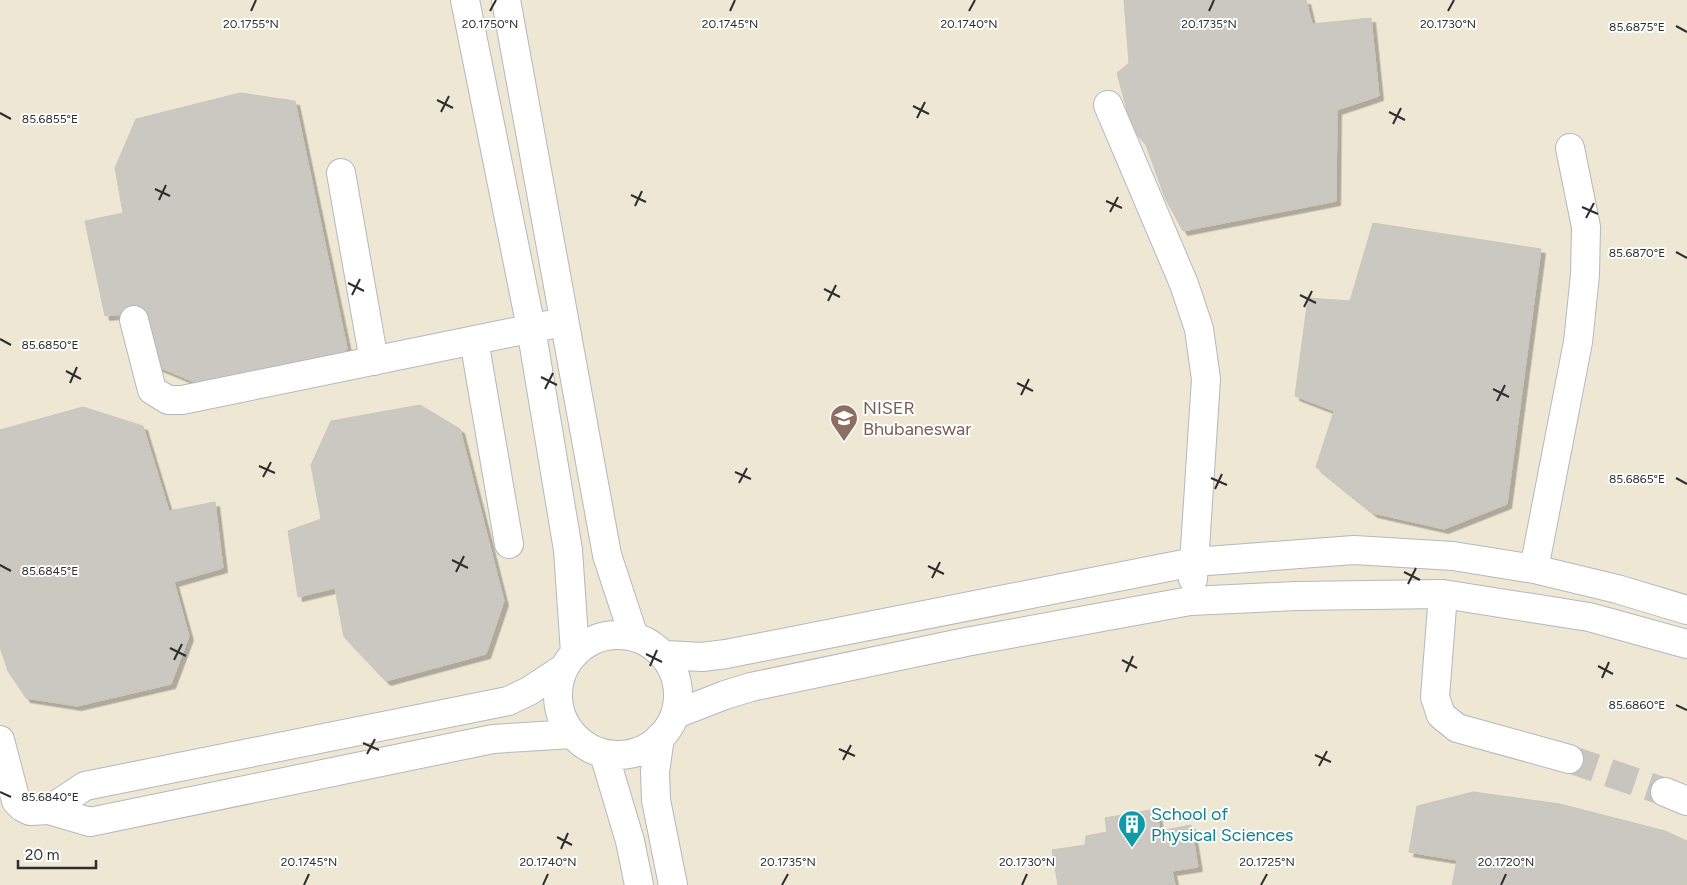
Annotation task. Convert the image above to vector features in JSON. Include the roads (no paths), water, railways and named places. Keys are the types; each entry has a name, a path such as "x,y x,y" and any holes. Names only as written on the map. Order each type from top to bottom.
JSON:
{"lane":[{"path":"49,810 85,786 508,701 529,691 569,661 587,644 600,638 634,637 666,655 676,673 678,693 676,714 668,729 646,749 622,756 604,754 585,746 572,734 563,719 558,700 559,686 569,661 568,550 531,328 465,0"},
{"path":"506,0 607,555 634,637"},
{"path":"1108,104 1184,284 1199,329 1206,378 1190,601"},
{"path":"1534,569 1578,342 1585,275 1586,227 1570,148"},
{"path":"341,173 374,361"},
{"path":"134,320 152,390 168,400 182,400 564,322"},
{"path":"474,340 509,544"},
{"path":"666,655 702,657 726,654 1194,562 1354,550 1454,556 1534,569 1617,589 1687,610"},
{"path":"1443,594 1434,697 1441,715 1458,728 1570,759"},
{"path":"676,714 750,687 966,642 1190,601 1296,596 1443,594 1588,617 1687,644"},
{"path":"0,740 16,801 22,808 30,811 49,810 90,822 493,739 572,734"},
{"path":"660,738 655,772 656,800 673,885"},
{"path":"604,754 630,841 639,885"}],"tunnel":[{"path":"1569,759 1665,792"}],"place":[{"name":"NISER Bhubaneswar","path":"844,442"},
{"name":"School of Physical Sciences","path":"1132,848"}]}
